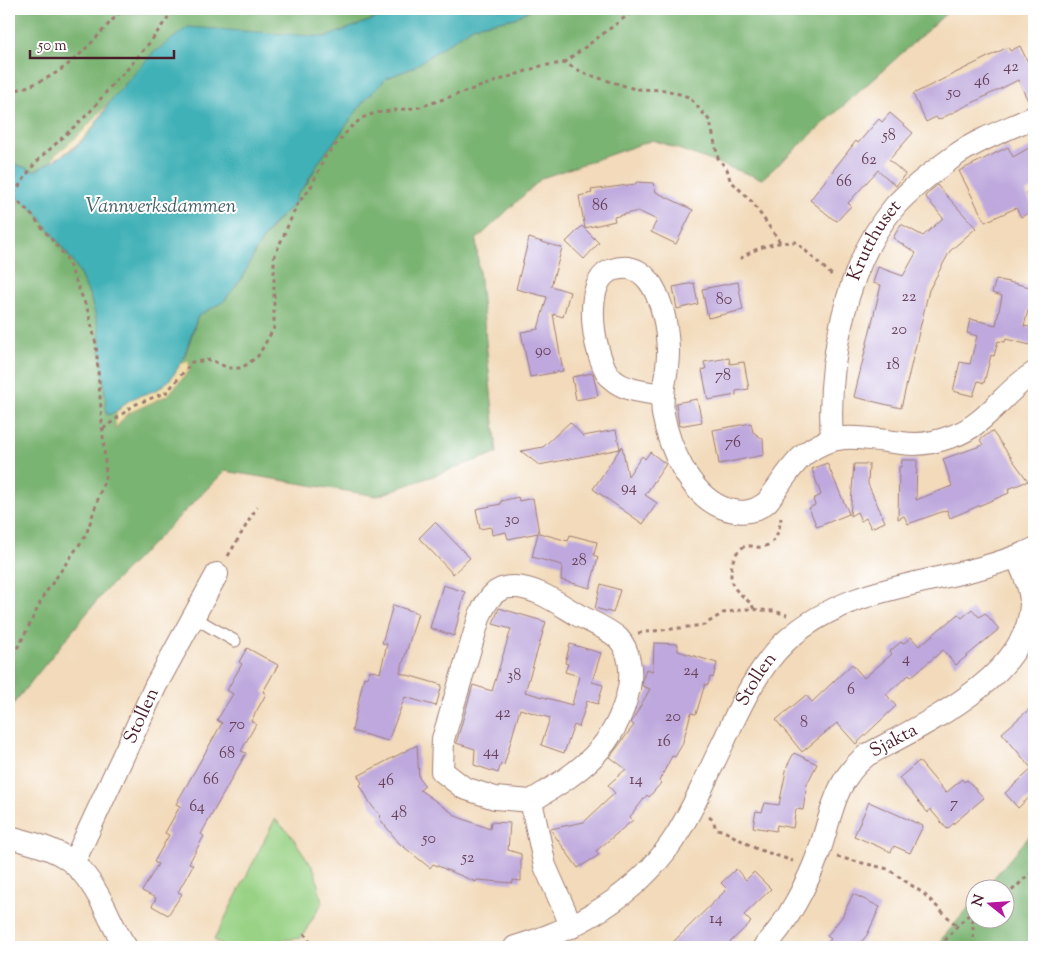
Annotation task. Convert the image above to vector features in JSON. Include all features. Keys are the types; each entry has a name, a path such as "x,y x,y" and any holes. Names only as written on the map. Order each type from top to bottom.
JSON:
{"street":[{"name":"Krutthuset","path":"832,439 830,416 836,355 852,288 869,245 880,227 909,193 958,154 1034,117"},
{"path":"662,395 632,390 623,386 612,379 604,366 592,313 592,296 601,277 612,270 633,270 643,274 652,285 660,301 668,350 662,395 663,413 668,434 690,480 704,497 730,511 744,512 759,508 805,454 832,439 851,437 918,444 955,436 969,428 1006,394 1034,373"},
{"name":"Stollen","path":"514,947 545,938 572,927 597,913 654,863 671,842 692,807 755,679 785,642 804,626 825,612 854,599 1026,553"},
{"name":"Sjakta","path":"764,947 801,893 816,860 837,792 853,766 867,755 972,694 1015,652 1029,623 1031,603 1026,553"},
{"name":"Stollen","path":"74,862 156,686 217,574"},
{"path":"512,587 524,588 545,597 618,638 630,662 631,677 621,717 611,737 579,770 531,801 495,798 464,788 442,771 443,739 480,615 487,601 496,591 512,587"},
{"path":"531,801 545,866 572,927"},
{"path":"9,837 54,850 74,862 95,890 126,947"}],"lane":[{"path":"193,617 235,640"}],"path":[{"path":"9,92 54,76 93,43 123,9"},
{"path":"9,662 44,595 86,535 106,475 96,344 88,311 66,257 30,214 12,196 35,162 90,113 151,41 174,9"},
{"path":"103,429 134,406 167,392 192,362 211,360 228,368 242,368 258,356 274,328 274,257 298,203 310,189 325,157 351,127 362,118 375,113 420,107 541,66 564,62 636,9"},
{"path":"564,62 586,74 635,89 666,90 689,97 710,121 718,158 726,168 730,180 752,202 780,242"},
{"path":"740,259 755,248 780,242 796,242 812,254 828,273 852,288"},
{"path":"754,610 751,603 735,590 731,570 740,550 746,546 760,548 775,539 779,530 784,499 777,489"},
{"path":"217,574 257,507"},
{"path":"618,638 624,635 704,625 723,613 754,610 774,611 795,618 804,626"},
{"path":"692,807 713,820 716,829 722,830 779,858 816,860 888,869 924,894 957,926"},
{"path":"1016,887 1034,870"},
{"path":"940,947 966,917"},
{"path":"974,928 974,947"},
{"path":"304,933 313,947"}],"green space":[{"path":"9,9 422,9 385,15 326,37 265,34 35,171 9,162"},
{"path":"531,9 951,9 762,179 653,140 542,178 476,240 497,453 377,496 225,471 104,592 9,709 9,190 37,213 76,266 90,296 99,328 107,415 171,379 185,356 198,316 223,302 242,278 256,250 274,224 295,203 297,194 307,184 318,163 365,100 387,78 412,68 474,26 515,18"},
{"path":"275,819 291,835 315,871 322,903 301,938 226,947 214,940"},
{"path":"1034,831 1034,947 935,947 966,911 966,928 1016,928 1016,878 994,878"}],"sand":[{"path":"111,100 85,136 71,149 51,162 55,155 79,135"},
{"path":"189,361 190,370 168,395 127,414 115,429 116,413 129,400 160,388 171,379 180,364"}],"water":[{"name":"Vannverksdammen","path":"422,9 531,9 515,18 474,26 412,68 387,78 365,100 318,163 306,184 297,194 295,203 273,224 256,250 242,278 223,302 198,316 175,373 158,389 132,399 115,412 107,415 99,328 90,296 76,266 37,213 9,190 9,162 35,171 75,148 93,129 111,100 152,54 188,27 326,37 385,15"}],"building":[{"path":"1020,46 1034,75 1034,104 1030,105 1018,80 938,120 936,117 926,122 913,94 1008,47 1010,51"},
{"path":"890,113 913,133 889,160 905,174 896,186 878,170 848,203 851,206 837,221 833,219 810,200 856,141 858,143 879,119 882,122"},
{"path":"1034,145 1034,188 1026,192 1034,210 1021,217 1016,208 985,222 959,171 1008,147 1013,157"},
{"path":"636,182 653,183 656,192 693,210 676,244 651,232 657,220 638,211 614,217 615,221 585,228 579,196 592,193 591,190 636,184"},
{"path":"937,185 976,228 950,251 929,290 901,408 854,397 881,285 873,283 878,267 903,276 916,253 893,238 901,224 923,236 943,218 925,196"},
{"path":"582,226 599,243 584,259 566,242"},
{"path":"529,238 562,248 551,286 570,292 563,317 553,314 563,371 530,377 521,332 538,329 547,297 516,289"},
{"path":"996,279 1034,288 1024,326 1034,328 1034,346 1006,339 1005,342 998,341 994,356 991,355 984,383 978,381 973,396 953,391 960,362 970,364 977,336 967,333 970,319 996,325 1002,296 992,293"},
{"path":"738,282 743,310 708,318 702,289"},
{"path":"694,283 698,304 677,309 673,287"},
{"path":"729,358 730,364 744,362 749,389 736,391 736,395 708,400 702,370 706,369 704,362"},
{"path":"593,373 598,396 576,400 572,377"},
{"path":"697,399 702,422 679,426 676,403"},
{"path":"570,422 583,436 616,430 620,449 539,465 521,451 543,447"},
{"path":"751,423 753,432 763,439 764,455 719,464 713,430"},
{"path":"992,431 1028,481 1008,489 1009,493 950,518 947,510 908,524 904,516 898,519 899,467 901,467 902,460 917,460 916,500 952,486 943,459 983,445 980,440"},
{"path":"622,446 628,476 642,456 645,459 650,452 666,464 645,495 657,503 643,524 593,489"},
{"path":"827,463 849,514 817,527 809,508 815,505 813,499 821,495 812,469"},
{"path":"854,464 869,464 868,484 885,522 871,528 866,518 861,521 857,512 850,516"},
{"path":"518,497 519,501 533,498 539,533 568,541 570,535 597,542 594,555 598,557 590,588 561,580 562,565 532,557 538,533 508,539 506,532 492,535 491,527 480,529 476,509 501,504 501,501"},
{"path":"435,522 470,558 453,574 419,538"},
{"path":"601,584 620,590 613,613 595,608"},
{"path":"443,585 465,592 454,636 430,628"},
{"path":"393,605 418,613 400,673 442,685 436,706 405,697 388,741 352,731 364,677 367,678 370,670 380,673 387,644 382,643"},
{"path":"499,608 546,622 525,692 572,705 579,676 565,672 568,664 565,663 570,644 601,653 592,682 603,685 598,704 587,701 579,727 574,725 564,753 541,745 550,718 520,709 504,765 501,764 498,773 474,765 475,749 456,743 473,685 492,691 511,629 493,624"},
{"path":"972,609 979,617 985,613 999,629 956,665 943,650 911,677 909,675 886,694 896,706 856,744 837,723 802,752 776,720 806,695 812,702 852,664 864,678 892,654 890,651 901,642 903,644 911,637 919,646 958,614 962,618"},
{"path":"654,643 678,644 678,651 717,663 713,678 710,677 708,685 705,684 696,714 691,713 682,745 675,757 672,756 659,781 661,783 649,797 647,795 630,817 633,820 596,851 599,855 578,868 550,829 584,822 615,793 608,785 626,769 610,757 634,725 631,723 650,689 642,686 646,669 653,671"},
{"path":"247,648 278,665 263,692 266,694 251,721 256,724 241,751 246,753 201,834 204,836 189,863 193,865 178,892 182,894 168,915 152,906 156,898 142,891 158,864 154,862 169,835 165,833 180,806 176,804 222,723 217,720 233,694 227,690 242,664 239,662"},
{"path":"1034,705 1034,793 1018,808 1005,793 1032,769 1002,733"},
{"path":"417,745 419,778 425,786 420,790 458,817 490,829 491,822 510,823 508,850 521,854 521,881 513,880 513,883 477,880 476,882 433,864 430,868 399,843 379,818 381,816 372,806 360,785 362,783 358,776"},
{"path":"794,753 817,764 807,784 803,810 796,809 793,828 777,825 776,831 753,827 756,811 762,812 765,803 779,805 787,766"},
{"path":"919,761 946,793 962,779 964,782 967,780 984,798 947,829 930,809 928,813 899,778"},
{"path":"869,802 923,826 910,853 894,846 891,852 854,836"},
{"path":"736,869 746,880 754,872 771,889 744,915 751,922 725,947 668,947 727,889 721,883"},
{"path":"853,894 880,907 867,935 857,947 824,947 831,939 827,936 842,917"}]}
